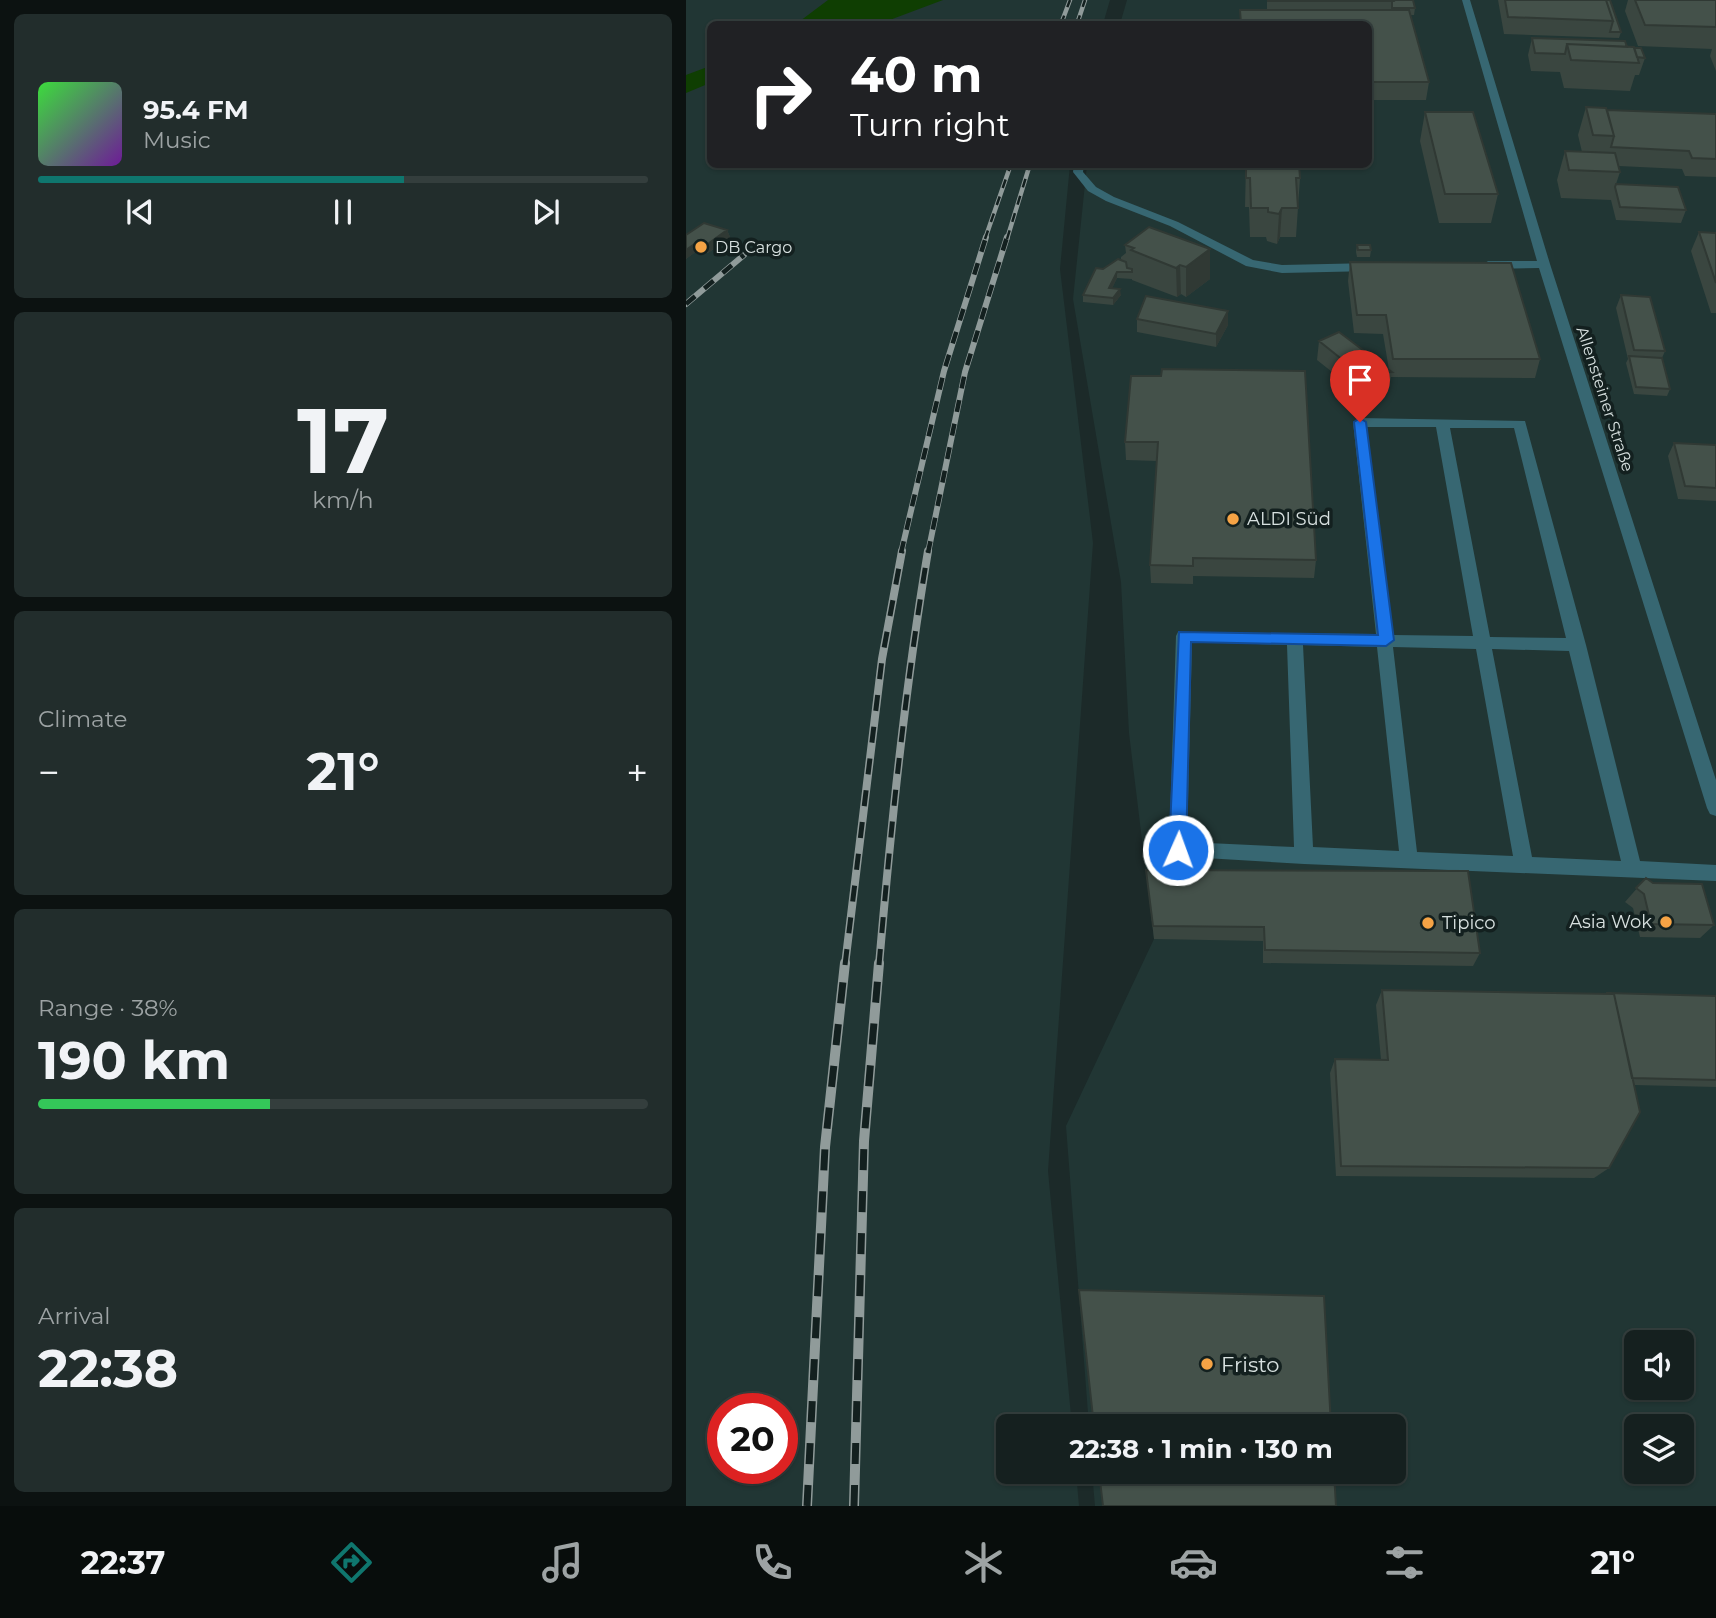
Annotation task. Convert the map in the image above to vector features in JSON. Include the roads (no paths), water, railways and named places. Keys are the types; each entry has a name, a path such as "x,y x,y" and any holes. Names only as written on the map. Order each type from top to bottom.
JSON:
{"street":[{"name":"Allensteiner Straße","path":"1466,0 1544,264 1716,808"},
{"path":"1078,168 1078,172 1093,189 1110,199 1174,224 1250,263 1282,269 1379,267"},
{"path":"1475,265 1544,264"},
{"path":"1409,860 1360,422 1520,424 1633,870"},
{"path":"1442,424 1524,865"},
{"path":"1578,645 1184,636 1178,850 1716,873"},
{"path":"1295,639 1304,856"}],"railway":[{"path":"1062,21 1070,0"},
{"path":"1078,21 1085,0"},
{"path":"985,239 1010,168"},
{"path":"1007,239 1029,168"},
{"path":"901,553 944,371 986,237"},
{"path":"928,553 965,372 1007,237"},
{"path":"686,304 744,255"},
{"path":"845,965 882,659 902,551"},
{"path":"879,965 899,757 928,551"},
{"path":"807,1506 825,1147 845,963"},
{"path":"854,1506 864,1141 879,963"}],"place":[{"name":"DB Cargo","path":"701,247"},
{"name":"ALDI Süd","path":"1233,519"},
{"name":"Asia Wok","path":"1666,922"},
{"name":"Tipico","path":"1428,923"},
{"name":"Fristo","path":"1207,1364"}]}
